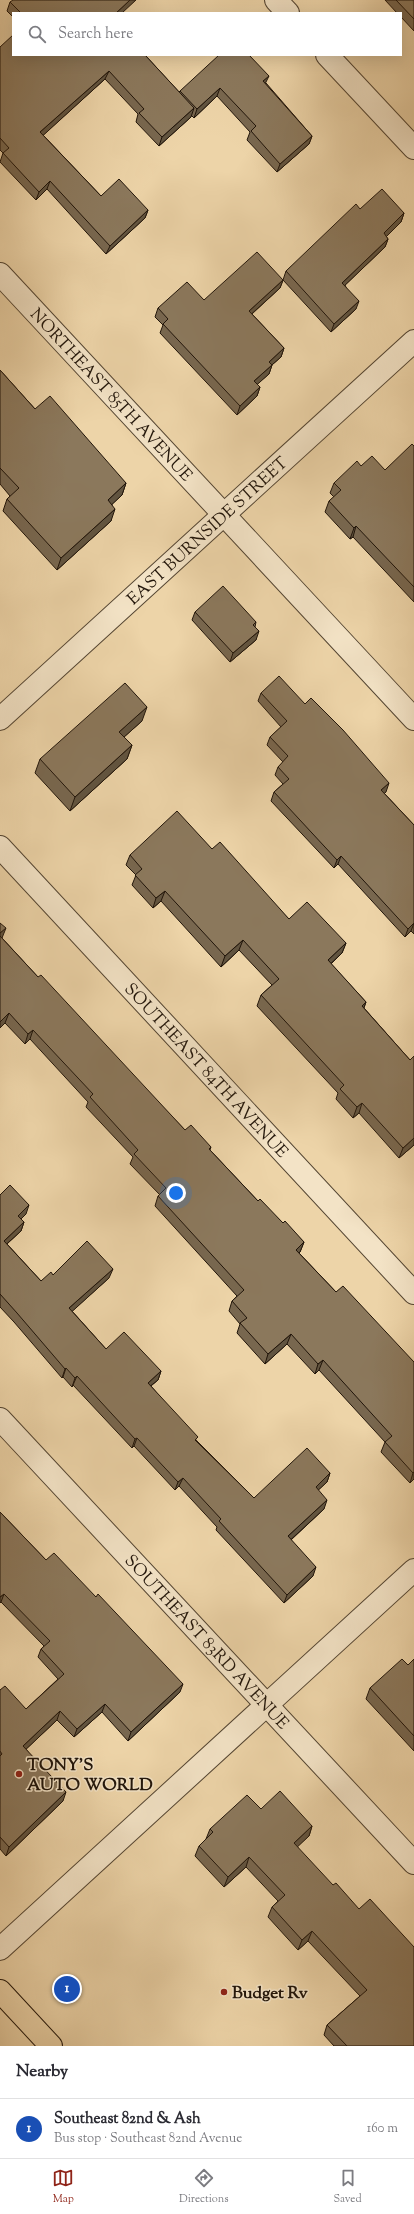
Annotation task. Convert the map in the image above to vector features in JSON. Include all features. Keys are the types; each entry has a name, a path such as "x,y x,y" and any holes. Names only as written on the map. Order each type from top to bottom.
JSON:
{"main road":[{"path":"0,1991 51,2046"}],"street":[{"path":"276,0 287,12"},
{"path":"328,56 414,148"},
{"name":"NORTHEAST 85TH AVENUE","path":"0,274 414,719"},
{"name":"EAST BURNSIDE STREET","path":"0,719 414,341"},
{"name":"SOUTHEAST 84TH AVENUE","path":"0,847 414,1293"},
{"name":"SOUTHEAST 83RD AVENUE","path":"0,1419 414,1863"},
{"path":"0,1949 414,1570"}],"building":[{"path":"13,0 130,0 117,12 20,12 10,2"},
{"path":"396,0 414,0 414,19"},
{"path":"12,36 12,56 146,56 194,108 162,137 139,113 144,109 109,71 40,132 101,196 119,179 148,210 110,246 50,181 39,192 3,153 9,148 0,138 0,47"},
{"path":"218,56 250,56 269,76 263,81 312,136 280,164 251,131 256,126 220,88 197,109 180,91"},
{"path":"382,189 404,213 384,233 388,239 342,283 359,301 334,324 286,271 356,204 360,209"},
{"path":"257,252 283,280 249,311 284,348 269,362 272,365 254,381 260,387 240,406 163,324 168,319 158,308 187,282 204,300"},
{"path":"0,370 35,409 50,396 126,483 108,500 115,509 61,558 7,499 19,488 0,468"},
{"path":"412,444 414,446 414,587 356,526 354,528 329,501 341,490 334,483 357,461 361,466 372,456 385,470"},
{"path":"223,586 256,622 253,625 259,631 233,653 195,612"},
{"path":"279,676 305,704 311,698 343,730 389,783 381,790 414,825 414,923 408,929 341,856 337,860 274,792 289,779 278,767 288,756 270,737 287,721 261,693"},
{"path":"125,683 147,707 119,732 132,745 75,797 40,759"},
{"path":"177,811 212,849 220,842 289,919 307,902 346,943 328,960 366,1002 362,1006 410,1060 414,1056 414,1138 403,1148 362,1103 357,1107 340,1089 344,1085 261,995 279,979 243,940 225,956 165,891 156,898 135,875 142,869 130,855"},
{"path":"0,923 6,928 0,933"},
{"path":"0,936 38,977 41,975 185,1130 191,1125 211,1147 209,1149 258,1201 260,1199 283,1223 285,1221 304,1242 296,1250 336,1292 343,1286 414,1362 413,1473 385,1442 392,1436 323,1360 318,1364 291,1334 268,1354 240,1323 247,1318 232,1301 244,1290 158,1196 166,1188 134,1154 138,1150 90,1097 93,1094 33,1030 28,1034 9,1013 0,1022"},
{"path":"10,1185 29,1205 18,1216 24,1222 4,1241 41,1281 51,1272 53,1275 87,1241 113,1269 69,1308 106,1349 124,1332 161,1371 148,1383 198,1437 195,1440 254,1498 307,1448 330,1473 316,1487 327,1500 288,1536 316,1567 287,1595 219,1521 221,1519 183,1478 178,1482 137,1438 135,1439 77,1376 75,1378 66,1368 65,1369 0,1294 0,1195"},
{"path":"0,1512 46,1560 54,1553 96,1597 98,1594 183,1684 131,1732 105,1704 77,1729 60,1711 23,1746 66,1792 9,1847 0,1837 0,1756 2,1754 0,1751 0,1690 5,1686 26,1709 64,1674 41,1649 50,1641 4,1594 0,1597"},
{"path":"402,1659 408,1665 414,1659 414,1736 370,1688"},
{"path":"280,1791 312,1826 294,1843 333,1885 336,1883 359,1909 370,1899 414,1947 414,2046 347,2046 327,2025 367,1990 312,1931 302,1940 272,1907 285,1895 249,1857 228,1877 199,1846 213,1832 210,1829 247,1795 261,1809"}],"place":[{"name":"TONY'S AUTO WORLD","path":"19,1774"},
{"name":"Southeast 82nd & Ash","path":"67,1989"},
{"name":"Budget Rv","path":"224,1992"}]}
